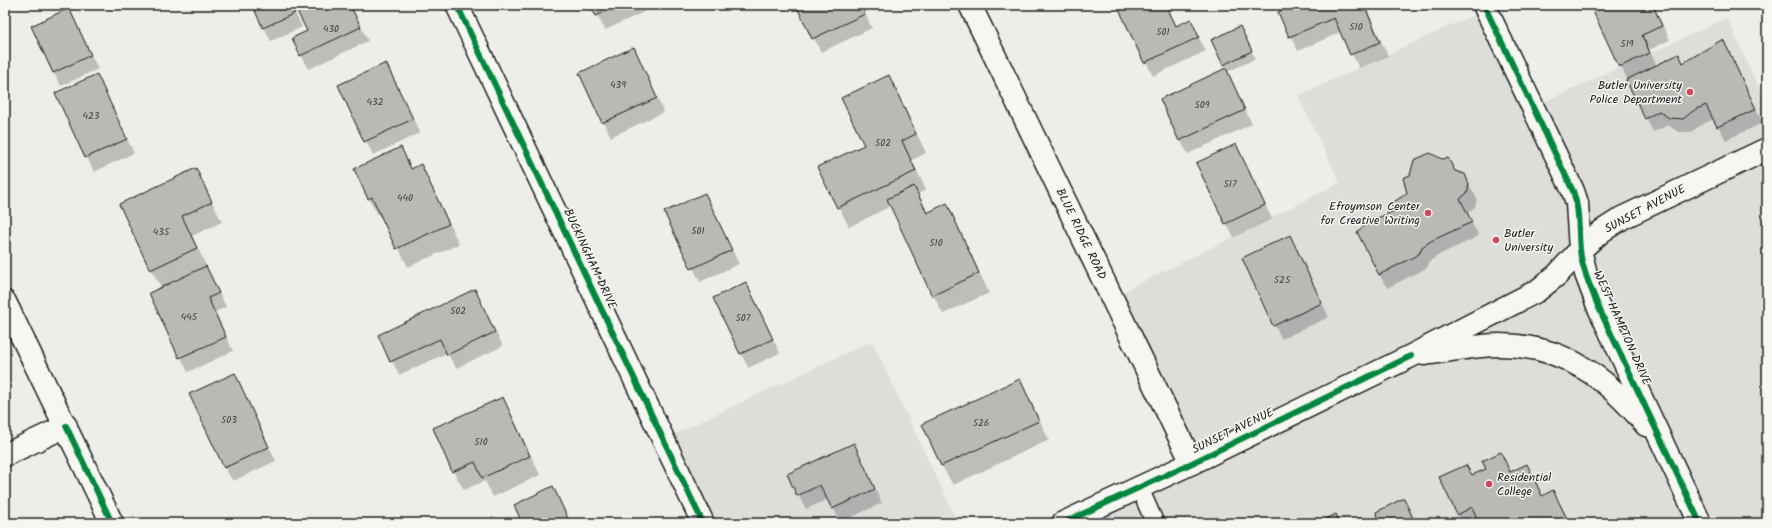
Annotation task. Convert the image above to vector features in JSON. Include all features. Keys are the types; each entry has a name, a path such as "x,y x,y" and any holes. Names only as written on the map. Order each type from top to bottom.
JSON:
{"street":[{"name":"BUCKINGHAM DRIVE","path":"457,5 703,523"},
{"name":"BLUE RIDGE ROAD","path":"970,5 1192,462"},
{"name":"WEST HAMPTON DRIVE","path":"1484,5 1573,191 1577,203 1580,250 1586,274 1598,306 1700,523"},
{"name":"SUNSET AVENUE","path":"1063,523 1411,356 1548,283 1580,250 1602,231 1624,218 1767,149"},
{"path":"5,302 112,523"},
{"path":"1411,356 1499,345 1536,349 1558,355 1580,364 1616,391 1664,446"},
{"path":"5,455 66,426"}],"lane":[{"path":"1139,487 1155,523"}],"shaded area":[{"name":"Butler University","path":"1480,12 1533,107 1727,18 1767,105 1767,523 1064,523 1193,462 1111,298 1340,183 1298,96"},
{"path":"872,341 958,523 706,523 668,437"}],"building":[{"path":"252,5 291,5 295,13 263,28"},
{"path":"309,5 350,5 361,27 300,56 292,38 307,31 297,11"},
{"path":"590,5 620,5 596,16"},
{"path":"796,5 861,5 865,14 812,39"},
{"path":"1117,5 1166,5 1176,26 1191,19 1199,37 1144,63"},
{"path":"1293,5 1364,5 1380,42 1350,55 1334,18 1289,37 1278,12"},
{"path":"1590,5 1653,5 1662,26 1642,35 1650,53 1619,67"},
{"path":"69,8 91,55 53,73 31,26"},
{"path":"1240,26 1252,51 1223,65 1211,40"},
{"name":"Butler University Police Department","path":"1723,39 1756,109 1717,127 1706,105 1693,111 1683,119 1669,118 1659,111 1645,119 1626,80 1679,54 1683,63"},
{"path":"634,47 657,98 602,123 579,73"},
{"path":"386,63 413,119 364,142 338,85"},
{"path":"1226,68 1245,110 1179,141 1160,99"},
{"path":"97,74 127,139 85,158 55,93"},
{"path":"889,75 916,134 902,141 916,171 837,208 817,167 864,145 841,98"},
{"path":"1236,144 1265,205 1225,224 1196,163"},
{"path":"401,147 411,169 421,164 449,224 396,249 372,197 368,199 354,169"},
{"name":"Efroymson Center for Creative Writing","path":"1430,153 1442,159 1448,158 1455,171 1465,174 1469,184 1467,193 1460,199 1472,222 1431,241 1422,247 1419,254 1379,275 1357,232 1368,222 1394,211 1391,204 1407,193 1403,178 1410,175 1414,160"},
{"path":"196,168 212,202 182,216 197,248 150,270 119,204"},
{"path":"914,186 927,213 947,203 979,273 932,296 887,199"},
{"path":"705,193 732,250 691,269 664,212"},
{"path":"1290,235 1322,303 1273,326 1242,258"},
{"path":"206,266 219,293 208,298 226,337 179,358 149,293"},
{"path":"746,282 773,339 740,354 713,298"},
{"path":"475,289 495,332 447,355 440,339 390,362 378,335"},
{"path":"235,373 269,447 224,468 189,394"},
{"path":"1020,379 1039,421 941,466 922,424"},
{"path":"503,397 530,456 482,478 475,462 452,472 433,428"},
{"path":"854,443 875,489 832,509 820,485 797,496 787,474"},
{"name":"Residential College","path":"1501,452 1510,472 1527,464 1542,496 1553,490 1569,523 1479,523 1472,507 1457,515 1439,477 1466,465 1472,475 1486,469 1482,461"},
{"path":"553,486 570,523 522,523 514,505"},
{"path":"1404,498 1415,523 1377,523 1380,522 1376,512"},
{"path":"1336,514 1340,523 1318,523"},
{"path":"1360,518 1363,523 1350,523"}],"cycle path":[{"path":"457,5 703,523"},
{"path":"1484,5 1573,191 1578,212 1581,257 1587,278 1598,306 1700,523"},
{"path":"1063,523 1192,463 1411,356"},
{"path":"66,426 112,523"}],"place":[{"name":"Butler University Police Department","path":"1690,92"},
{"name":"Efroymson Center for Creative Writing","path":"1428,213"},
{"name":"Butler University","path":"1496,240"},
{"name":"Residential College","path":"1489,484"}]}
